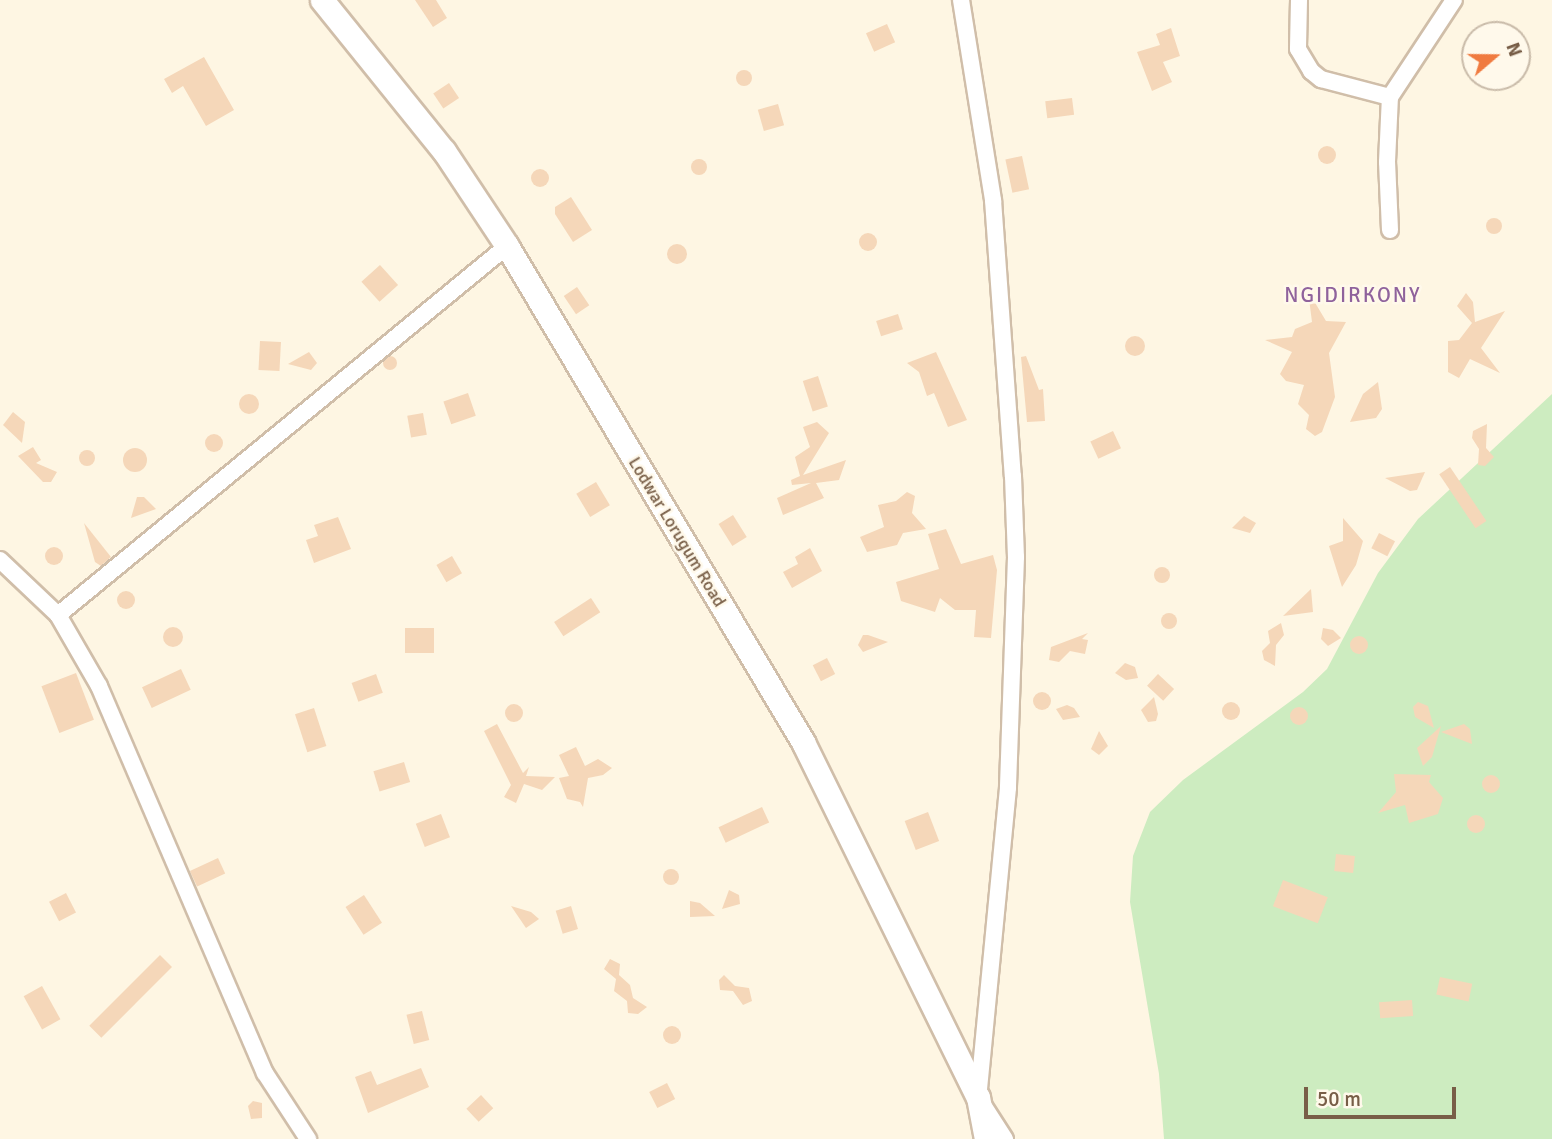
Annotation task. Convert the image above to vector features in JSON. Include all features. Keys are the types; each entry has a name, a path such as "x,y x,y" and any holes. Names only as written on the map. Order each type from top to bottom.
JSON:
{"main road":[{"name":"Lodwar Lorugum Road","path":"322,0 444,151 507,246 803,742 978,1097 986,1139"}],"street":[{"path":"961,0 993,200 1011,414 1016,557 1004,866 978,1097 1005,1139"},
{"path":"1299,0 1298,49 1311,71 1321,79 1390,97"},
{"path":"1390,230 1390,97 1454,0"},
{"path":"58,615 507,246"},
{"path":"0,560 58,615 99,686 265,1073 308,1139"}],"green space":[{"path":"1552,394 1552,1139 1164,1139 1159,1074 1130,902 1133,856 1150,812 1183,780 1303,692 1327,669 1378,573 1418,519"}],"building":[{"path":"415,0 436,0 447,18 433,27"},
{"path":"887,24 895,42 874,52 866,33"},
{"path":"1171,28 1180,56 1163,62 1172,82 1152,91 1137,52 1160,45 1156,34"},
{"path":"204,57 234,110 206,126 183,86 172,93 164,79"},
{"path":"741,70 747,70 752,78 750,84 741,86 736,81 736,75"},
{"path":"449,83 459,98 443,109 433,94"},
{"path":"1072,98 1074,115 1047,118 1045,101"},
{"path":"778,104 784,125 764,131 758,110"},
{"path":"1323,146 1331,146 1336,155 1334,162 1323,164 1318,159 1318,151"},
{"path":"1022,156 1029,189 1012,193 1005,160"},
{"path":"696,159 702,159 707,167 705,173 696,175 691,170 691,164"},
{"path":"540,169 546,172 549,178 546,184 540,187 534,184 531,178 534,172"},
{"path":"571,197 592,230 573,242 555,214 555,207"},
{"path":"1491,218 1497,218 1502,226 1500,232 1491,234 1486,229 1486,223"},
{"path":"868,233 874,236 877,242 874,248 868,251 862,248 859,242 862,236"},
{"path":"677,244 684,247 687,254 684,261 677,264 670,261 667,254 670,247"},
{"path":"380,265 398,285 379,302 361,282"},
{"path":"577,287 589,305 576,314 564,296"},
{"path":"1308,291 1326,321 1346,322 1329,353 1335,397 1322,432 1315,436 1306,429 1309,415 1298,404 1304,385 1286,381 1280,374 1292,352 1265,340 1292,337 1295,329 1312,322"},
{"path":"1466,293 1473,302 1475,322 1505,311 1481,348 1500,373 1470,359 1459,378 1448,372 1448,341 1459,340 1472,323 1457,306"},
{"path":"898,314 903,329 881,336 876,321"},
{"path":"1135,336 1142,339 1145,346 1142,353 1135,356 1128,353 1125,346 1128,339"},
{"path":"260,341 281,342 279,371 258,370"},
{"path":"309,352 317,363 311,370 288,364"},
{"path":"936,352 967,420 948,427 934,393 927,396 919,372 907,363"},
{"path":"387,356 393,356 397,363 393,370 387,370 383,366 383,360"},
{"path":"1026,356 1039,390 1043,389 1045,421 1027,422 1021,357"},
{"path":"818,376 828,406 813,411 803,381"},
{"path":"1378,382 1382,409 1376,418 1350,422 1363,394"},
{"path":"468,393 476,416 451,424 443,401"},
{"path":"249,394 256,397 259,404 256,411 249,414 242,411 239,404 242,397"},
{"path":"13,412 25,422 22,443 3,425"},
{"path":"423,413 427,435 411,437 407,416"},
{"path":"817,422 829,433 803,475 846,460 839,480 816,483 824,498 783,515 777,498 811,483 792,485 791,480 800,476 795,457 810,447 803,427"},
{"path":"1487,424 1486,448 1494,457 1485,466 1478,465 1479,449 1472,438 1473,431"},
{"path":"1113,431 1121,448 1098,459 1090,442"},
{"path":"210,434 218,434 223,443 221,450 210,452 205,447 205,439"},
{"path":"33,447 41,460 36,463 57,472 51,482 43,482 18,456"},
{"path":"135,448 143,452 147,460 143,468 135,472 127,468 123,460 127,452"},
{"path":"84,450 90,450 95,458 93,464 84,466 79,461 79,455"},
{"path":"1450,467 1486,521 1476,528 1439,474"},
{"path":"1425,472 1417,490 1410,491 1385,478"},
{"path":"596,482 610,505 590,517 576,494"},
{"path":"907,492 915,496 912,513 926,529 903,533 897,545 867,552 860,537 884,527 878,505 896,501"},
{"path":"137,497 144,497 156,509 131,518"},
{"path":"733,515 747,537 732,546 719,524"},
{"path":"1244,516 1256,523 1250,533 1232,528"},
{"path":"338,517 351,549 314,563 306,540 318,536 314,525"},
{"path":"1343,518 1363,541 1356,565 1342,587 1329,546 1343,541"},
{"path":"84,523 111,557 101,566 95,562"},
{"path":"946,529 961,564 993,555 997,570 991,638 974,637 976,610 955,610 940,598 935,612 901,601 896,582 939,569 928,534"},
{"path":"1379,533 1395,541 1387,556 1371,548"},
{"path":"54,547 60,550 63,556 60,562 54,565 48,562 45,556 48,550"},
{"path":"810,548 822,571 792,588 783,572 798,564 795,557"},
{"path":"452,556 462,573 446,582 436,565"},
{"path":"1159,567 1165,567 1170,575 1168,581 1159,583 1154,578 1154,572"},
{"path":"1311,589 1313,612 1283,616"},
{"path":"126,591 134,596 135,600 130,608 126,609 118,604 117,600 122,592"},
{"path":"591,598 600,612 563,636 554,622"},
{"path":"1166,613 1172,613 1177,621 1175,627 1166,629 1161,624 1161,618"},
{"path":"1281,623 1284,635 1276,645 1275,666 1264,660 1262,651 1270,643 1268,631"},
{"path":"173,627 180,630 183,637 180,644 173,647 166,644 163,637 166,630"},
{"path":"405,628 434,628 434,653 405,653"},
{"path":"1323,628 1333,630 1341,638 1328,646 1321,639"},
{"path":"1088,633 1082,639 1088,640 1085,654 1070,651 1059,662 1049,660 1051,647"},
{"path":"863,635 888,642 863,652 858,645"},
{"path":"1359,636 1365,639 1368,645 1365,651 1359,654 1353,651 1350,645 1353,639"},
{"path":"827,658 835,674 821,681 813,665"},
{"path":"1125,663 1135,667 1138,678 1126,680 1115,673"},
{"path":"181,669 191,690 152,708 142,687"},
{"path":"76,673 94,720 59,733 41,686"},
{"path":"376,674 383,693 358,702 352,683"},
{"path":"1158,674 1174,689 1163,701 1147,686"},
{"path":"1042,692 1048,695 1051,701 1048,707 1042,710 1036,707 1033,701 1036,695"},
{"path":"1154,697 1158,714 1156,721 1148,722 1141,710"},
{"path":"1231,702 1237,705 1240,711 1237,717 1231,720 1225,717 1222,711 1225,705"},
{"path":"1418,702 1428,706 1434,728 1415,717 1413,707"},
{"path":"514,704 520,707 523,713 520,719 514,722 508,719 505,713 508,707"},
{"path":"1067,705 1074,708 1080,717 1063,720 1056,709"},
{"path":"1299,707 1305,710 1308,716 1305,722 1299,725 1293,722 1290,716 1293,710"},
{"path":"314,708 326,746 307,752 295,714"},
{"path":"497,724 523,773 529,767 526,776 555,777 542,790 524,784 516,803 504,797 511,785 484,731"},
{"path":"1464,724 1470,729 1472,744 1441,732"},
{"path":"1441,726 1432,757 1423,766 1417,748"},
{"path":"1099,731 1108,746 1099,755 1091,749"},
{"path":"576,747 585,766 598,759 612,768 603,775 588,778 583,807 580,802 567,799 559,778 569,776 559,755"},
{"path":"404,762 410,782 380,791 373,771"},
{"path":"1394,774 1431,775 1429,782 1443,798 1438,814 1409,823 1405,805 1378,813 1396,792"},
{"path":"1491,775 1497,778 1500,784 1497,790 1491,793 1485,790 1482,784 1485,778"},
{"path":"762,807 769,822 726,843 718,827"},
{"path":"928,812 939,841 916,850 905,821"},
{"path":"441,814 450,837 425,847 416,824"},
{"path":"1476,815 1482,818 1485,824 1482,830 1476,833 1470,830 1467,824 1470,818"},
{"path":"1336,854 1355,856 1353,873 1334,871"},
{"path":"218,858 225,873 197,887 190,871"},
{"path":"668,869 674,869 679,877 677,883 668,885 663,880 663,874"},
{"path":"1283,880 1328,897 1318,923 1273,906"},
{"path":"729,890 739,895 740,904 722,909"},
{"path":"66,893 76,913 59,921 49,902"},
{"path":"364,895 382,923 364,935 346,907"},
{"path":"690,901 700,903 715,916 690,917"},
{"path":"511,906 531,912 539,919 526,928"},
{"path":"571,906 578,929 563,934 556,911"},
{"path":"160,955 172,967 101,1038 89,1026"},
{"path":"610,959 620,964 619,975 630,985 633,998 647,1007 638,1014 628,1013 627,1001 614,991 616,979 604,969"},
{"path":"724,975 735,986 749,988 752,1001 743,1005 733,991 720,990 719,980"},
{"path":"1440,977 1472,984 1469,1001 1436,995"},
{"path":"42,986 60,1019 42,1029 24,996"},
{"path":"1412,1000 1413,1016 1380,1018 1379,1002"},
{"path":"422,1011 429,1040 414,1044 406,1015"},
{"path":"672,1026 678,1029 681,1035 678,1041 672,1044 666,1041 663,1035 666,1029"},
{"path":"421,1068 429,1087 368,1113 355,1077 371,1071 377,1085"},
{"path":"667,1083 675,1099 657,1108 649,1092"},
{"path":"481,1095 493,1108 479,1122 466,1109"},
{"path":"253,1101 262,1103 262,1118 251,1119 248,1106"}],"district":[{"name":"NGIDIRKONY","path":"1353,295"}]}
